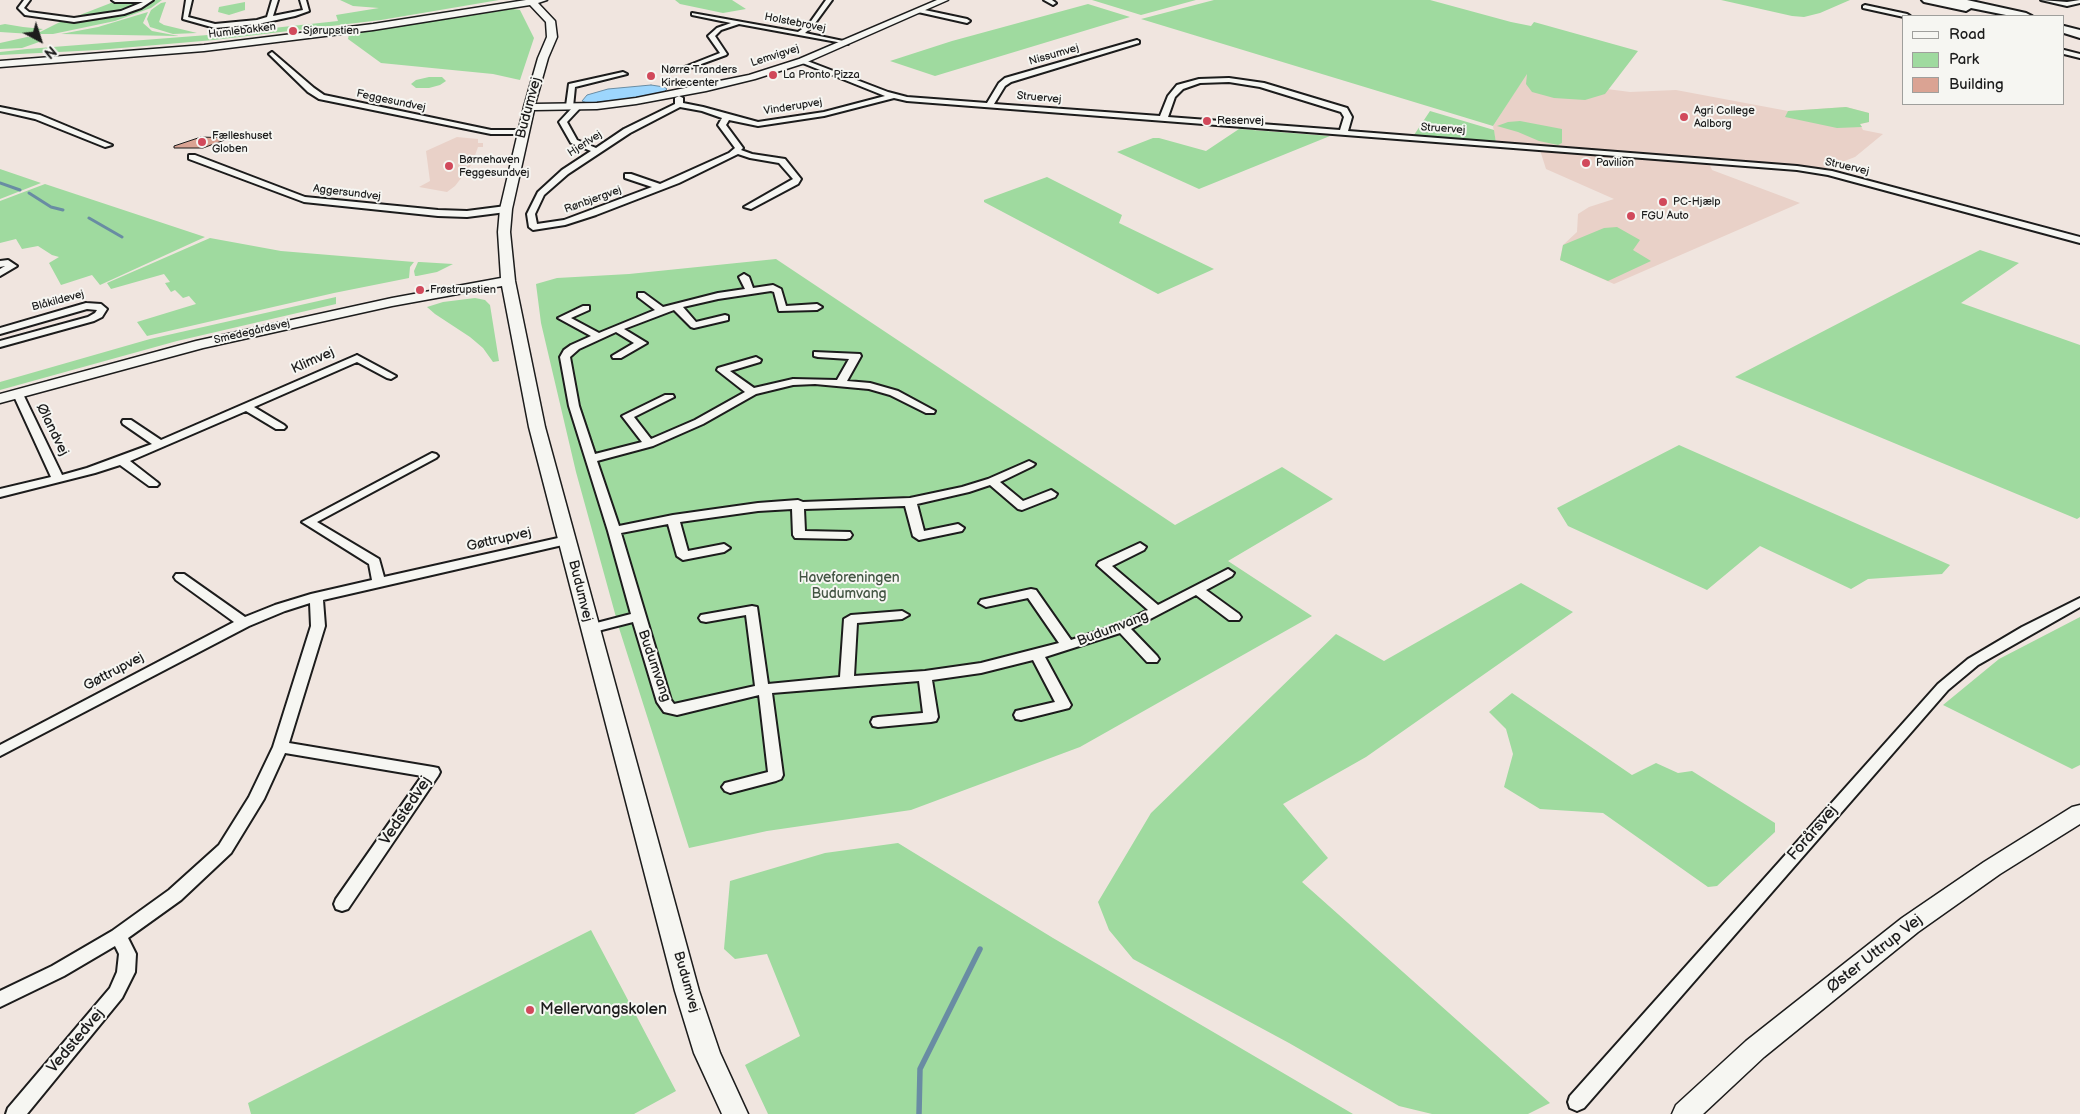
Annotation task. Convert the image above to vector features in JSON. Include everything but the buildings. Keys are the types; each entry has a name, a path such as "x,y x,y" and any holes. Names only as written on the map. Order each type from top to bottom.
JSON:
{"highway":[{"path":"1928,0 1997,15"},
{"path":"1951,0 2021,15"},
{"path":"2065,25 2080,28"},
{"path":"2065,30 2080,34"}],"street":[{"path":"26,0 21,8 27,14 68,20 88,20 122,13 139,7 150,0"},
{"path":"115,0 150,0"},
{"path":"189,0 185,18 215,26 258,22 270,18 293,15 306,11 303,0"},
{"path":"270,18 275,0"},
{"name":"Humlebakken","path":"0,59 91,54 250,38 525,1 545,0"},
{"path":"800,34 811,25 830,0"},
{"name":"Lemvigvej","path":"529,107 574,106 636,101 676,94 752,76 802,61 944,0"},
{"path":"2044,0 2067,4 2079,2"},
{"path":"525,1 539,25"},
{"name":"Humlebakken","path":"0,64 204,48 422,20 525,1"},
{"name":"Budumvej","path":"525,1 550,21 552,37 543,58 522,132 506,209 504,232 508,281 537,427 687,992 707,1053 735,1114"},
{"path":"1865,7 1902,15"},
{"path":"920,11 967,20"},
{"name":"Holstebrovej","path":"694,14 846,43"},
{"path":"680,70 724,54 711,36 719,29 739,22"},
{"name":"Budumvej","path":"542,40 543,58"},
{"name":"Nissumvej","path":"988,105 1002,84 1008,80 1137,42"},
{"path":"2065,52 2080,56"},
{"name":"Feggesundvej","path":"272,54 322,98 491,132 522,132"},
{"name":"Struervej","path":"802,61 894,96 1163,119 1797,168 1829,173 2080,240"},
{"path":"595,150 574,141 563,122 574,106 572,86 620,76"},
{"path":"1163,119 1172,96 1180,88 1199,81 1229,80 1261,85 1344,110 1348,117 1343,133"},
{"path":"676,94 680,100 679,105"},
{"name":"Vinderupvej","path":"679,105 704,109 727,117 758,124 824,114 894,96"},
{"name":"Hjerlvej","path":"533,227 531,214 541,194 565,172 595,150 679,105"},
{"path":"0,109 37,117 108,145"},
{"path":"727,117 722,126 738,146 737,151 750,156 782,161 797,179 795,182 748,207"},
{"path":"730,134 758,124"},
{"name":"Rønbjergvej","path":"533,227 565,222 659,187 737,151"},
{"name":"Aggersundvej","path":"192,157 304,199 438,213 467,214 506,209"},
{"name":"Rønbjergvej","path":"628,176 659,187"},
{"path":"0,264 12,266 0,273"},
{"path":"744,277 750,291"},
{"name":"Smedegårdsvej","path":"0,399 99,370 221,339 383,304 508,281"},
{"name":"Budumvang","path":"817,307 782,309 777,289 750,291 676,306 615,328 575,347 565,357 574,406 614,531 664,702 669,708 677,710 764,689 925,676 981,668 1037,655 1122,628 1228,573"},
{"path":"641,295 662,311"},
{"name":"Blåkildevej","path":"0,331 86,306 98,306 102,309 99,315 91,318 0,344"},
{"path":"676,306 694,325 725,318"},
{"path":"586,308 563,318 598,336"},
{"path":"615,328 642,344 617,356"},
{"path":"818,354 856,356 841,382"},
{"name":"Klimvej","path":"58,479 90,471 121,460 357,358 391,376"},
{"path":"752,392 722,370 756,360"},
{"path":"591,458 649,444 699,422 752,392 793,382 841,382 870,386 894,394 930,411"},
{"name":"Ølandvej","path":"0,493 58,479 18,394"},
{"path":"649,444 627,416 668,397"},
{"path":"245,406 280,427"},
{"path":"126,422 160,444"},
{"path":"379,583 375,562 308,522 415,463 432,456"},
{"path":"121,460 153,484"},
{"path":"614,531 716,512 798,504 910,502 937,497 992,481 1029,464"},
{"path":"992,481 1022,506 1051,494"},
{"path":"910,502 919,536 958,528"},
{"path":"798,504 799,535 846,535"},
{"path":"673,520 683,556 724,548"},
{"name":"Gøttrupvej","path":"0,751 244,623 316,596 567,540"},
{"name":"Budumvang","path":"1140,547 1103,566 1157,611"},
{"path":"180,577 244,623"},
{"path":"1197,590 1234,617"},
{"name":"Budumvang","path":"986,603 1031,593 1068,646"},
{"path":"0,999 58,971 118,936 175,895 225,849 256,799 280,747 318,626 316,596"},
{"name":"Forårsvej","path":"1577,1102 1932,698 1972,662 2080,602"},
{"path":"706,618 752,610 761,683 767,698 776,775 730,788"},
{"name":"Budumvang","path":"590,629 638,616"},
{"path":"847,681 851,619 902,616"},
{"path":"1122,628 1152,659"},
{"path":"1020,715 1064,704 1037,655"},
{"path":"878,722 931,717 925,676"},
{"name":"Vedstedvej","path":"280,747 433,772 342,904"},
{"name":"Øster Uttrup Vej","path":"1685,1114 1755,1049 1910,924 1992,868 2080,813"},
{"name":"Vedstedvej","path":"15,1114 116,993 126,972 128,954 118,936"}],"shaded area":[{"name":"Agri College Aalborg","path":"1527,73 1630,92 1676,90 1788,111 1846,107 1869,113 1869,122 1860,124 1863,130 1883,134 1855,157 1821,170 1794,166 1496,143 1493,126"},
{"name":"Børnehaven Feggesundvej","path":"457,137 478,139 478,143 483,143 483,147 478,147 472,164 455,186 447,192 419,187 430,181 426,151"},
{"name":"Agri College Aalborg","path":"1540,150 1709,163 1712,170 1800,203 1614,284 1560,260 1563,245 1577,232 1578,214 1589,207 1614,199 1546,169"}],"green space":[{"path":"153,0 162,0 151,8 115,21 53,34 36,34 62,21 88,20 125,13"},
{"path":"340,0 499,0 381,20 214,40 98,50 0,55 0,52 27,49 208,35 338,21 336,15 379,8 353,6"},
{"path":"675,0 732,0 746,9 723,13 680,4"},
{"path":"1092,0 1196,0 1141,15"},
{"path":"1214,0 1430,0 1511,22 1531,26 1534,22 1638,51 1605,94 1585,100 1554,98 1532,92 1526,84 1527,74 1493,126 1141,19"},
{"path":"1721,0 1850,0 1820,13 1804,17"},
{"path":"116,1 144,2 119,13 67,20"},
{"path":"166,2 159,22 197,33 173,34 150,27 147,19 151,10"},
{"path":"245,2 245,10 229,15 218,12 219,7"},
{"path":"1088,4 1130,17 935,76 890,61 952,41"},
{"path":"513,9 520,10 534,38 520,80 493,74 381,63 348,39 349,34"},
{"path":"148,12 143,23 152,31 179,36 61,34 98,27"},
{"path":"0,25 43,29 31,34 0,32"},
{"path":"27,37 39,38 42,41 22,48 0,49 0,43"},
{"path":"442,77 446,81 429,88 416,88 411,84 416,80"},
{"path":"1846,107 1869,113 1869,122 1860,124 1862,127 1837,128 1785,117 1788,111"},
{"path":"1430,111 1494,130 1496,143 1414,135"},
{"path":"1520,121 1562,129 1562,143 1558,145 1539,141 1497,126 1508,122"},
{"path":"1239,129 1330,136 1199,189 1117,152 1153,138 1206,151"},
{"path":"0,169 41,183 0,199"},
{"path":"1047,177 1122,215 1119,223 1214,269 1158,294 984,202 984,200"},
{"path":"45,184 205,237 100,285 92,275 61,285 49,263 59,257 38,246 22,249 16,239 0,243 0,201"},
{"path":"1617,227 1640,240 1633,250 1651,261 1608,281 1560,260 1563,245 1604,228"},
{"path":"210,238 281,251 414,262 410,267 409,278 334,293 147,336 137,322 196,304 189,296 183,298 175,290 171,292 165,283 170,282 164,274 111,289 107,283"},
{"path":"1980,250 2019,263 1961,303 2080,345 2080,517 2077,519 1735,377"},
{"name":"Haveforeningen Budumvang","path":"776,259 1175,525 1282,467 1333,499 1228,561 1312,616 1080,747 911,810 767,831 689,848 619,628 576,472 541,323 536,284 557,278 629,274"},
{"path":"418,262 453,264 437,272 415,276 414,271"},
{"path":"336,297 336,304 177,341 0,390 0,382 150,339"},
{"path":"475,298 485,300 490,305 499,361 493,362 483,348 470,337 427,307 443,302"},
{"path":"1679,445 1950,565 1942,574 1868,579 1851,589 1760,546 1707,590 1568,526 1557,508"},
{"path":"1521,583 1573,612 1366,757 1283,804 1328,858 1302,882 1550,1103 1528,1114 1432,1114 1399,1106 1289,1043 1133,959 1109,930 1098,902 1151,813 1336,634 1384,661"},
{"path":"2080,617 2080,765 2072,769 1943,705 1999,659"},
{"path":"1512,693 1632,775 1656,763 1678,773 1692,771 1775,823 1775,832 1717,886 1708,887 1603,813 1540,809 1504,787 1513,754 1506,729 1489,712"},
{"path":"898,843 1053,938 1353,1114 768,1114 745,1065 800,1036 767,954 735,959 724,949 730,881 825,853"},
{"name":"Mellervangskolen","path":"591,930 676,1091 634,1114 251,1114 248,1103"}],"water":[{"path":"651,85 667,89 663,93 619,100 587,103 582,101 587,95 608,89"}],"waterway":[{"path":"0,183 20,190"},
{"path":"29,193 51,207 63,210"},
{"path":"89,218 122,237"},
{"path":"919,1114 920,1069 980,949"}],"place":[{"name":"Sjørupstien","path":"293,31"},
{"name":"La Pronto Pizza","path":"773,75"},
{"name":"Nørre Tranders Kirkecenter","path":"651,76"},
{"name":"Agri College Aalborg","path":"1684,117"},
{"name":"Resenvej","path":"1207,121"},
{"name":"Fælleshuset Globen","path":"202,142"},
{"name":"Pavilion","path":"1586,163"},
{"name":"Børnehaven Feggesundvej","path":"449,166"},
{"name":"PC-Hjælp","path":"1663,202"},
{"name":"FGU Auto","path":"1631,216"},
{"name":"Frøstrupstien","path":"420,290"},
{"name":"Mellervangskolen","path":"530,1010"}]}
